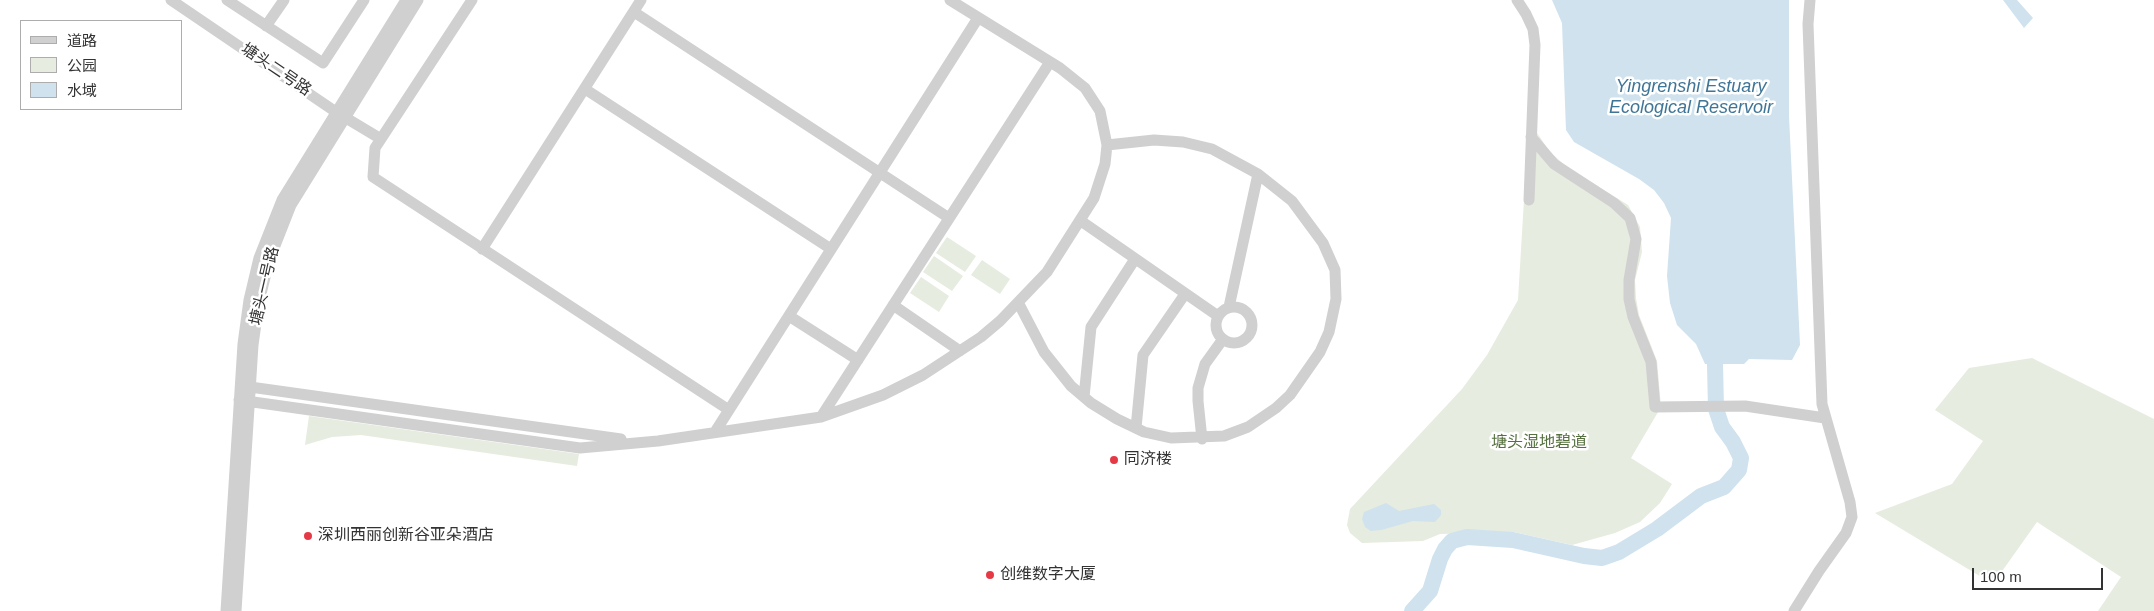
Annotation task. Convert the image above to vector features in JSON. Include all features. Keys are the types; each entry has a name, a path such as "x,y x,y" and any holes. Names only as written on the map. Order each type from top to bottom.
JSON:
{"street":[{"name":"塘头二号路","path":"172,0 340,114 381,139"},
{"path":"227,0 323,63 364,0"},
{"path":"266,26 284,0"},
{"name":"塘头一号路","path":"226,611 245,386 263,281 275,242 291,205 340,114 406,0"},
{"name":"塘头一号路","path":"340,114 418,0"},
{"path":"472,0 375,148 373,177 729,410"},
{"path":"482,249 641,0"},
{"path":"244,400 580,448 640,442 821,417 863,403 903,385 981,337 1018,304 1047,272 1080,221 1101,180 1107,146 1100,111 1094,98 1076,80 950,0"},
{"path":"1517,0 1530,21 1535,46 1529,200"},
{"path":"1794,611 1846,533 1852,517 1850,502 1822,404 1809,43 1810,0"},
{"path":"634,12 949,218"},
{"path":"715,432 978,18"},
{"path":"821,417 1050,62"},
{"path":"584,89 832,249"},
{"path":"1531,137 1545,156 1563,172 1614,203 1630,218 1636,240 1629,280 1629,299 1633,317 1650,362 1655,407 1745,406 1825,418"},
{"path":"1018,304 1053,366 1070,386 1104,412 1136,428 1171,438 1202,439 1236,433 1276,408 1295,389 1311,367 1329,332 1334,315 1336,299 1335,270 1323,243 1292,200 1258,174 1225,154 1184,142 1154,140 1107,146"},
{"path":"1229,307 1245,310 1252,323 1251,331 1247,337 1237,343 1222,339 1216,330 1218,316 1229,307 1258,174"},
{"path":"1080,221 1218,316"},
{"path":"1084,397 1091,327 1135,259"},
{"path":"1136,428 1143,355 1185,294"},
{"path":"893,306 960,351"},
{"path":"789,316 858,360"},
{"path":"1202,439 1198,388 1205,364 1222,339"},
{"path":"245,386 640,442"},
{"name":"塘头一号路","path":"236,611 244,400"}],"green space":[{"name":"塘头湿地碧道","path":"1528,133 1537,133 1550,152 1567,167 1628,205 1640,227 1642,252 1635,280 1636,298 1639,315 1657,361 1661,407 1631,458 1672,484 1660,503 1640,522 1615,533 1572,545 1514,532 1440,534 1423,541 1362,543 1350,533 1347,525 1350,509 1462,389 1487,355 1518,300"},
{"path":"947,237 976,256 965,272 936,253"},
{"path":"934,256 963,276 952,291 923,272"},
{"path":"982,260 1010,279 1000,294 971,275"},
{"path":"921,277 949,296 939,312 910,293"},
{"path":"2032,358 2154,419 2154,611 2098,611 2121,577 2037,522 1993,584 1875,513 1952,484 1983,441 1935,410 1969,368"},
{"path":"309,416 579,454 577,466 361,435 332,437 305,445"}],"water":[{"name":"Yingrenshi Estuary Ecological Reservoir","path":"1552,0 1789,0 1789,116 1800,345 1792,360 1749,359 1744,364 1705,364 1696,344 1677,325 1670,303 1667,276 1671,218 1664,203 1654,190 1639,179 1574,142 1566,130 1562,23"},
{"path":"2003,0 2017,0 2033,18 2024,28"},
{"path":"1386,503 1399,511 1434,504 1441,510 1441,515 1435,522 1413,521 1371,531 1365,527 1362,519 1364,512"}],"waterway":[{"path":"1412,611 1430,591 1440,559 1452,541 1467,537 1513,540 1584,556 1602,558 1619,552 1657,529 1701,496 1724,487 1739,470 1741,458 1733,442 1722,427 1716,409 1715,364"}],"place":[{"name":"同济楼","path":"1114,460"},
{"name":"深圳西丽创新谷亚朵酒店","path":"308,536"},
{"name":"创维数字大厦","path":"990,575"}]}
